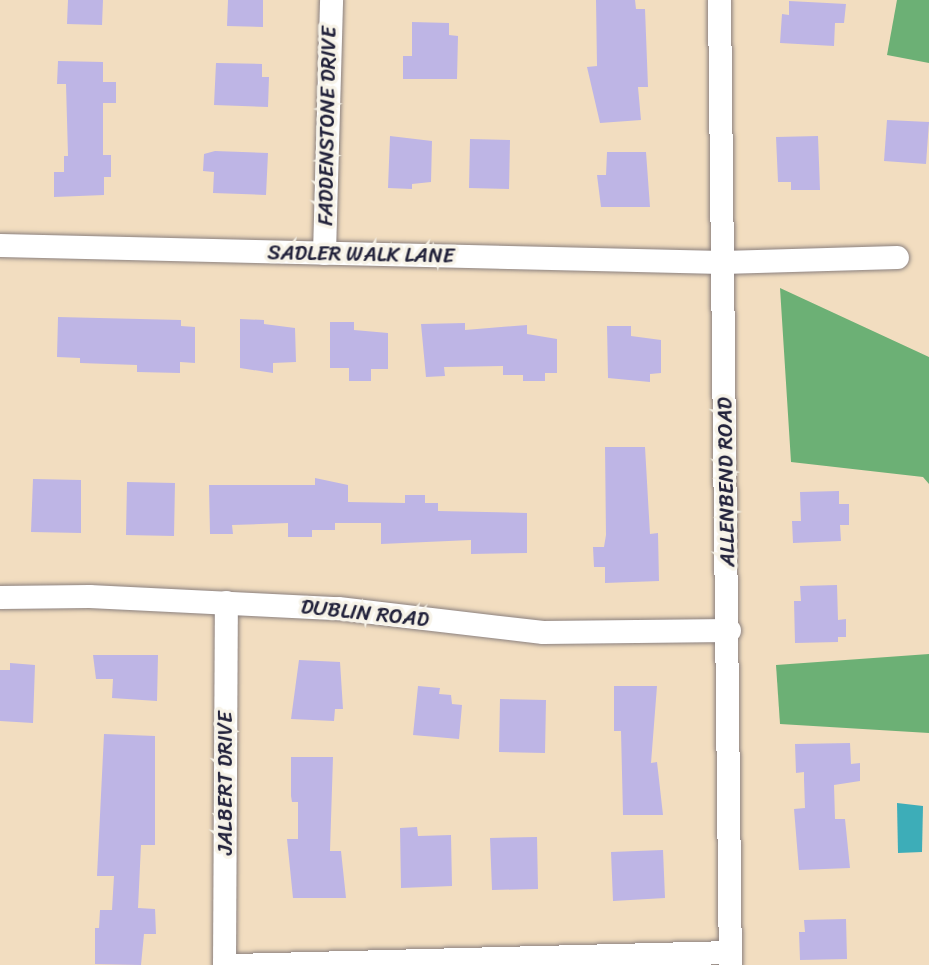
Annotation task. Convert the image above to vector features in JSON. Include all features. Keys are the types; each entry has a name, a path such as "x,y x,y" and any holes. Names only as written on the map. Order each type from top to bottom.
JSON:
{"street":[{"name":"FADDENSTONE DRIVE","path":"324,253 331,0"},
{"name":"ALLENBEND ROAD","path":"719,0 729,631 730,959"},
{"name":"SADLER WALK LANE","path":"0,245 722,262 897,257"},
{"name":"DUBLIN ROAD","path":"0,597 89,596 338,608 543,632 729,631"},
{"name":"JALBERT DRIVE","path":"224,965 226,602"},
{"path":"234,965 730,959"}],"green space":[{"path":"897,0 929,0 929,63 887,55"},
{"path":"780,288 929,357 929,484 923,477 791,462"},
{"path":"929,654 929,733 780,724 776,665"}],"water":[{"path":"897,803 923,806 922,852 898,853"}],"building":[{"path":"68,0 103,0 102,25 67,24"},
{"path":"228,0 263,0 263,27 227,26"},
{"path":"596,0 635,0 636,9 645,9 648,87 638,87 641,120 600,123 587,67 597,66"},
{"path":"789,1 846,4 844,23 835,23 834,46 780,43 782,14 789,15"},
{"path":"412,22 449,23 449,35 458,36 457,79 403,79 403,56 412,56"},
{"path":"58,61 103,62 103,82 116,82 116,103 103,103 103,155 111,155 111,177 104,177 104,195 54,197 54,172 64,172 64,156 68,156 66,84 57,84"},
{"path":"216,63 262,64 262,77 269,77 268,107 214,105"},
{"path":"887,120 929,122 926,164 884,161"},
{"path":"390,136 432,141 431,182 412,184 412,189 388,188"},
{"path":"818,136 820,190 791,190 791,182 778,182 776,137"},
{"path":"470,139 510,140 509,189 469,188"},
{"path":"215,151 268,153 266,195 213,193 214,172 203,171 204,154"},
{"path":"607,152 646,152 650,207 601,207 597,175 606,175"},
{"path":"58,317 181,320 181,326 195,327 195,363 180,362 180,373 137,372 137,365 80,363 80,358 57,357"},
{"path":"240,319 264,320 264,324 295,328 296,362 273,363 273,373 240,368"},
{"path":"330,322 354,322 354,330 388,333 388,369 371,369 371,381 349,381 349,368 330,368"},
{"path":"465,323 465,330 527,325 527,334 557,339 557,373 545,373 545,381 523,381 523,375 503,375 503,366 444,367 445,376 426,377 421,324"},
{"path":"607,326 631,326 631,336 661,340 661,373 650,374 650,382 608,378"},
{"path":"605,447 645,447 650,534 658,533 659,581 605,583 605,567 594,567 593,547 604,547 606,535"},
{"path":"315,478 348,485 348,502 405,503 405,495 425,495 425,503 438,503 438,511 527,513 527,553 471,554 471,540 381,544 381,523 335,523 335,530 312,530 312,537 288,537 288,523 232,525 233,534 210,534 209,485 315,485"},
{"path":"33,479 81,480 81,533 31,532"},
{"path":"127,482 175,483 174,536 126,535"},
{"path":"839,491 839,504 849,504 849,525 840,525 841,541 793,543 792,521 801,521 800,492"},
{"path":"837,585 838,620 846,619 846,637 838,637 838,642 795,643 794,601 801,601 800,586"},
{"path":"93,655 158,655 157,701 112,698 113,679 96,679"},
{"path":"299,660 340,662 343,709 335,709 334,721 291,719"},
{"path":"10,663 35,665 33,723 0,721 0,670 10,670"},
{"path":"418,686 440,688 439,694 451,695 452,704 462,705 459,739 413,735"},
{"path":"614,686 657,686 651,763 657,762 663,815 623,815 621,731 614,731"},
{"path":"500,699 546,700 545,753 499,752"},
{"path":"104,734 155,736 155,845 141,845 138,908 155,909 156,934 144,934 141,965 95,964 95,928 99,928 100,910 112,910 114,876 97,876"},
{"path":"850,743 851,764 860,763 860,781 834,785 835,819 845,819 850,868 799,870 794,809 805,808 804,772 796,773 795,744"},
{"path":"291,757 333,757 330,851 341,851 346,898 293,898 287,839 298,839 298,802 292,802 291,796"},
{"path":"417,827 418,836 451,835 452,886 401,888 400,828"},
{"path":"537,837 538,889 492,890 490,838"},
{"path":"663,850 665,898 613,901 611,852"},
{"path":"846,919 847,959 800,960 799,932 805,932 804,920"}]}
